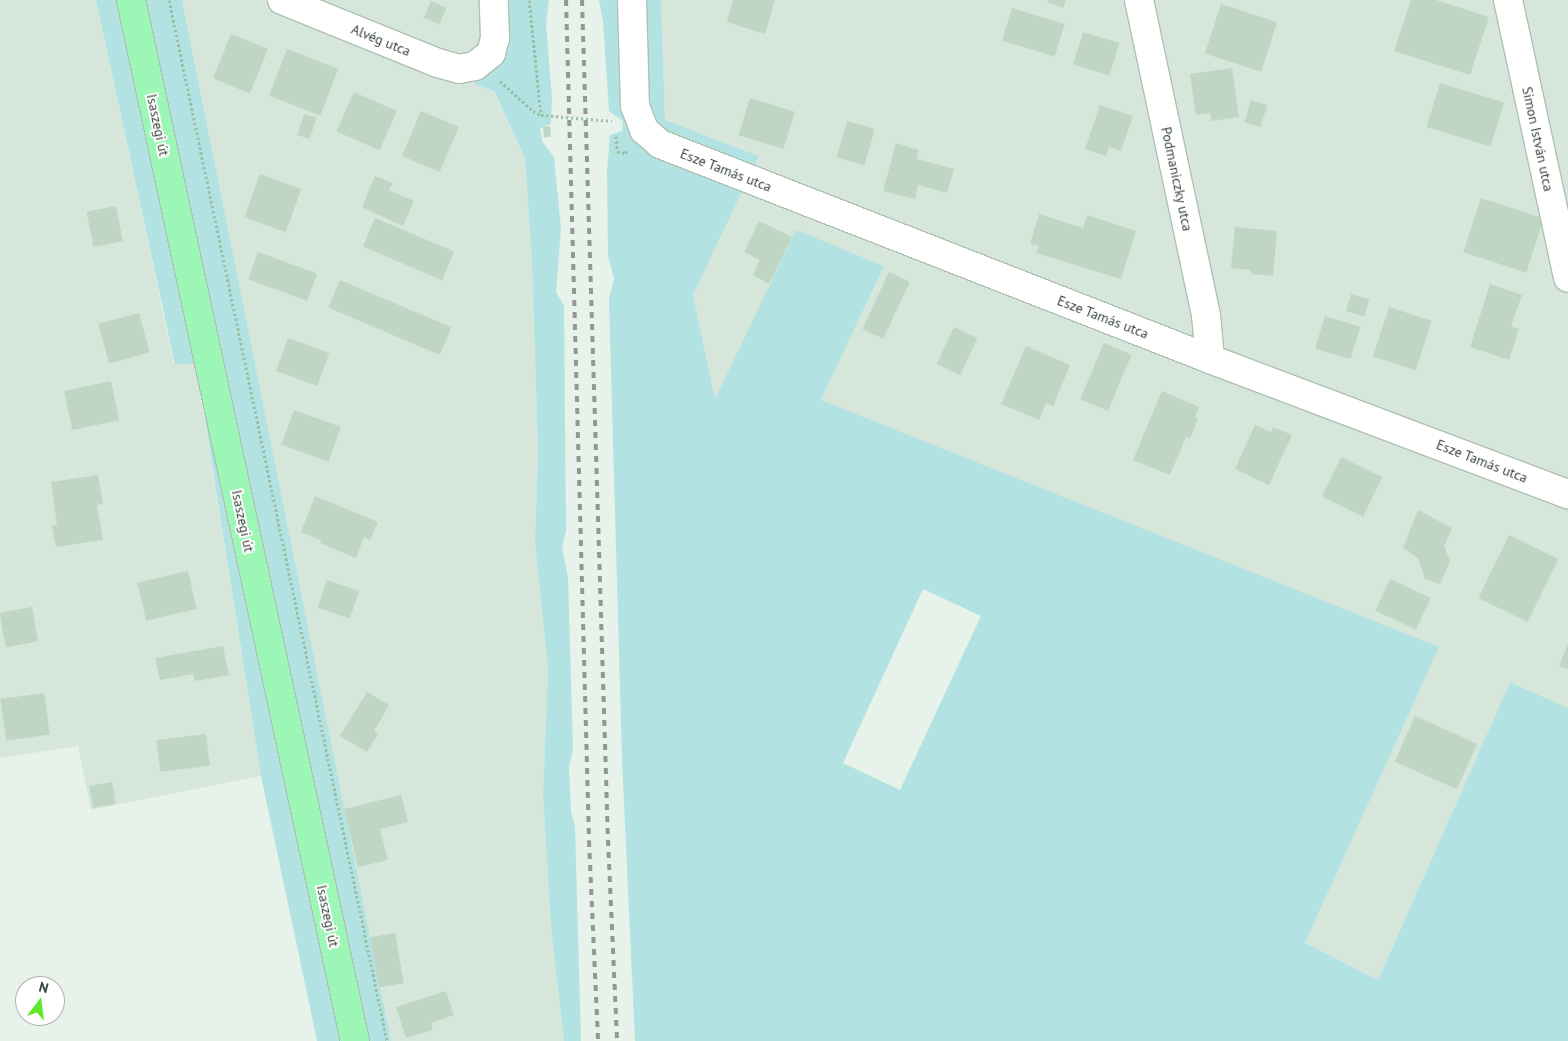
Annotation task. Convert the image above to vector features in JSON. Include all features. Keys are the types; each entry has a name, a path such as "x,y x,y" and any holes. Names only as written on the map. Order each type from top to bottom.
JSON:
{"main road":[{"name":"Isaszegi út","path":"131,0 356,1041"}],"street":[{"name":"Alvég utca","path":"282,0 450,68 467,69 481,63 491,52 493,45 494,0"},
{"path":"632,0 633,89 638,115 644,130"},
{"name":"Podmaniczky utca","path":"1139,0 1206,315 1210,359"},
{"name":"Simon István utca","path":"1508,0 1568,278"},
{"name":"Esze Tamás utca","path":"644,130 660,144 1210,359 1568,494"}],"path":[{"path":"169,0 387,1041"},
{"path":"529,0 542,115"},
{"path":"504,85 533,111 542,115 610,120 615,123"},
{"path":"616,133 617,152 625,153 644,130"}],"shaded area":[{"path":"0,0 96,0 174,365 195,362 261,776 91,810 78,746 0,758"},
{"path":"96,0 182,0 391,1041 317,1041 261,776 196,363 175,365"},
{"path":"182,0 482,0 493,91 525,158 532,262 538,452 535,543 548,670 543,795 551,928 564,1041 391,1041"},
{"path":"482,0 549,0 546,24 552,98 551,124 540,128 542,141 554,157 561,229 556,292 564,306 566,531 562,547 568,577 573,750 569,766 571,812 575,827 581,1041 564,1041 551,928 543,795 548,669 535,543 538,452 532,262 525,158 494,91 475,84 482,19"},
{"path":"599,0 661,0 665,120 759,156 693,295 715,399 796,230 884,266 821,400 1439,647 1305,943 1378,980 1510,682 1568,708 1568,1041 635,1041 622,759 609,300 614,279 608,256 607,171 610,135 622,131 623,121 609,111 603,21","holes":["923,589 981,616 900,790 843,763"]},
{"path":"661,0 1568,0 1568,708 1510,682 1378,980 1305,943 1438,647 821,400 884,266 796,231 715,400 693,295 759,156 665,120"}],"building":[{"path":"733,0 775,0 765,34 727,22"},
{"path":"1048,0 1066,0 1063,8 1047,2"},
{"path":"1411,0 1436,0 1489,17 1470,75 1394,51"},
{"path":"431,1 447,8 439,24 424,17"},
{"path":"1221,4 1277,22 1261,72 1205,53"},
{"path":"1012,8 1065,24 1055,57 1002,41"},
{"path":"1083,32 1119,43 1109,76 1073,65"},
{"path":"231,34 268,49 250,93 213,79"},
{"path":"287,49 338,69 320,115 269,96"},
{"path":"1232,68 1239,117 1211,121 1210,113 1196,115 1190,74"},
{"path":"1440,83 1504,103 1491,147 1427,127"},
{"path":"354,92 397,111 379,150 337,131"},
{"path":"750,98 795,112 784,149 739,135"},
{"path":"1251,100 1267,105 1261,127 1244,122"},
{"path":"1100,105 1133,116 1121,151 1109,147 1106,156 1085,149"},
{"path":"421,111 459,127 440,172 402,156"},
{"path":"304,114 316,118 310,139 297,135"},
{"path":"847,121 875,129 864,166 837,158"},
{"path":"550,126 551,137 544,138 543,127"},
{"path":"896,143 919,150 917,159 954,169 947,193 918,185 915,199 883,191"},
{"path":"260,174 301,189 286,232 244,217"},
{"path":"375,176 393,183 389,190 414,201 403,226 362,207"},
{"path":"1481,198 1544,218 1526,273 1463,252"},
{"path":"116,206 123,241 93,247 87,212"},
{"path":"1039,214 1083,228 1087,215 1136,231 1121,279 1036,253 1039,246 1030,244"},
{"path":"375,218 454,252 442,280 363,247"},
{"path":"759,221 792,237 769,284 753,275 760,260 744,252"},
{"path":"1235,227 1277,231 1273,276 1251,274 1251,270 1231,268"},
{"path":"258,252 317,274 307,301 248,279"},
{"path":"889,272 910,282 883,339 862,329"},
{"path":"340,280 451,327 440,355 328,308"},
{"path":"1490,284 1522,295 1511,326 1519,329 1509,360 1470,347"},
{"path":"1351,294 1369,299 1364,317 1346,311"},
{"path":"1389,307 1432,321 1416,370 1373,356"},
{"path":"139,313 150,353 109,363 98,324"},
{"path":"1325,316 1360,327 1350,359 1315,349"},
{"path":"954,327 978,338 960,375 937,364"},
{"path":"288,338 329,353 317,386 276,371"},
{"path":"1104,343 1132,355 1108,411 1080,399"},
{"path":"1026,346 1070,365 1053,406 1046,403 1039,420 1001,404"},
{"path":"111,381 119,420 72,430 64,391"},
{"path":"1162,391 1199,407 1195,417 1198,419 1190,439 1186,437 1170,475 1133,460"},
{"path":"294,410 341,427 328,462 281,445"},
{"path":"1255,425 1271,432 1273,427 1292,435 1269,485 1235,469"},
{"path":"1341,457 1382,477 1363,517 1322,497"},
{"path":"98,475 103,504 97,505 103,540 56,547 52,526 57,525 51,482"},
{"path":"315,496 378,522 370,540 364,537 356,558 320,543 321,540 301,532"},
{"path":"1418,510 1452,528 1444,546 1450,561 1440,584 1425,579 1418,558 1403,548"},
{"path":"1509,535 1558,559 1528,622 1478,598"},
{"path":"188,571 197,609 146,621 137,583"},
{"path":"1390,579 1431,598 1416,630 1375,611"},
{"path":"327,580 359,591 350,618 318,607"},
{"path":"32,607 38,641 6,647 0,613"},
{"path":"1568,644 1568,669 1559,666"},
{"path":"223,646 229,675 195,681 193,674 160,680 155,658"},
{"path":"367,692 389,705 374,731 378,734 367,752 340,736"},
{"path":"44,693 50,735 6,741 0,699"},
{"path":"1415,716 1477,744 1457,789 1395,762"},
{"path":"206,734 210,766 160,772 156,740"},
{"path":"112,782 116,804 93,808 89,786"},
{"path":"401,795 408,822 380,829 388,860 358,867 344,809"},
{"path":"395,933 404,983 379,988 370,937"},
{"path":"446,991 454,1015 431,1023 433,1030 406,1038 396,1007"}],"railway":[{"path":"566,0 589,841 598,1041"},
{"path":"582,0 608,840 617,1041"}]}
